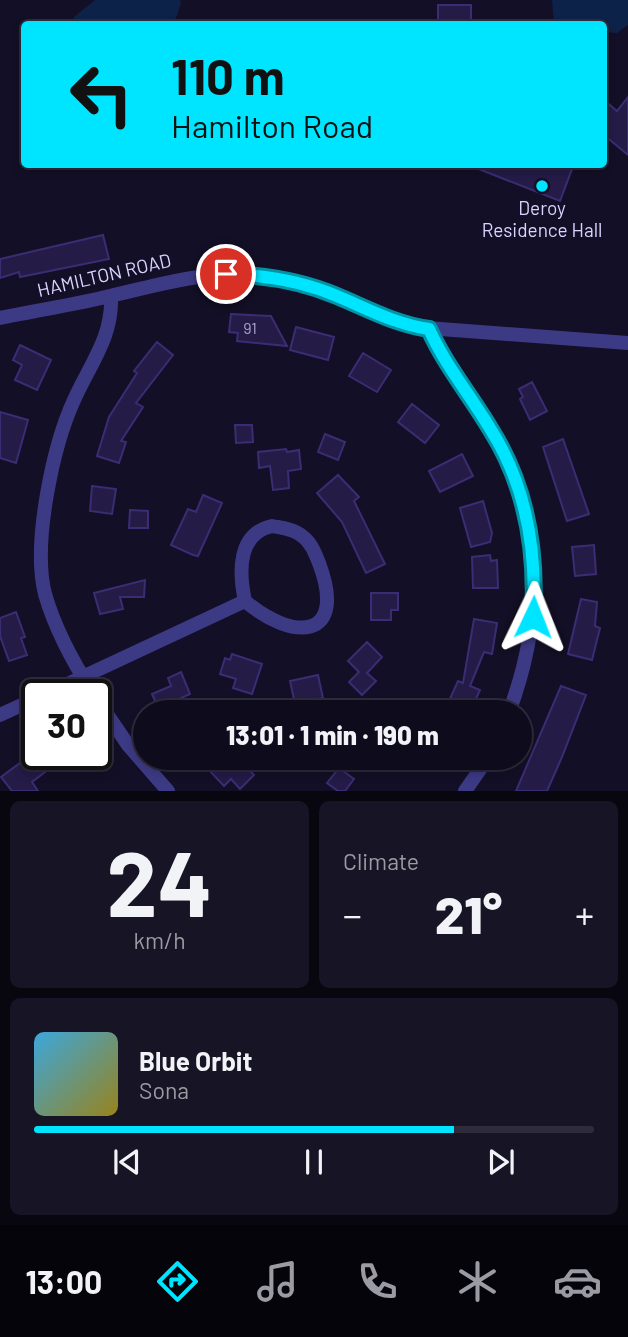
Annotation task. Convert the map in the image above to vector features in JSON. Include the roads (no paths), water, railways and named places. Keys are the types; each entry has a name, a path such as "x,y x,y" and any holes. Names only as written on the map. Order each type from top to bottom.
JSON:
{"street":[{"name":"HAMILTON ROAD","path":"0,318 111,296 184,277 242,274 307,285 393,321 429,329 628,343"},
{"path":"85,679 60,631 46,595 41,550 61,437 74,399 106,338 111,320 111,296"},
{"path":"429,329 502,449 530,525 535,585 532,632 523,674 513,700"},
{"path":"272,526 302,535 315,552 322,571 327,596 322,618 312,626 295,629 267,618 245,601 242,562 253,536 272,526"},
{"path":"77,679 245,601"},
{"path":"0,715 21,705"},
{"path":"112,721 128,745 168,791"},
{"path":"465,791 480,770"}],"water":[{"path":"95,0 180,0 181,3 175,21 72,21"},
{"path":"552,0 628,0 628,25 617,33 607,32 607,21 554,21"}],"place":[{"name":"Deroy Residence Hall","path":"542,186"}]}
